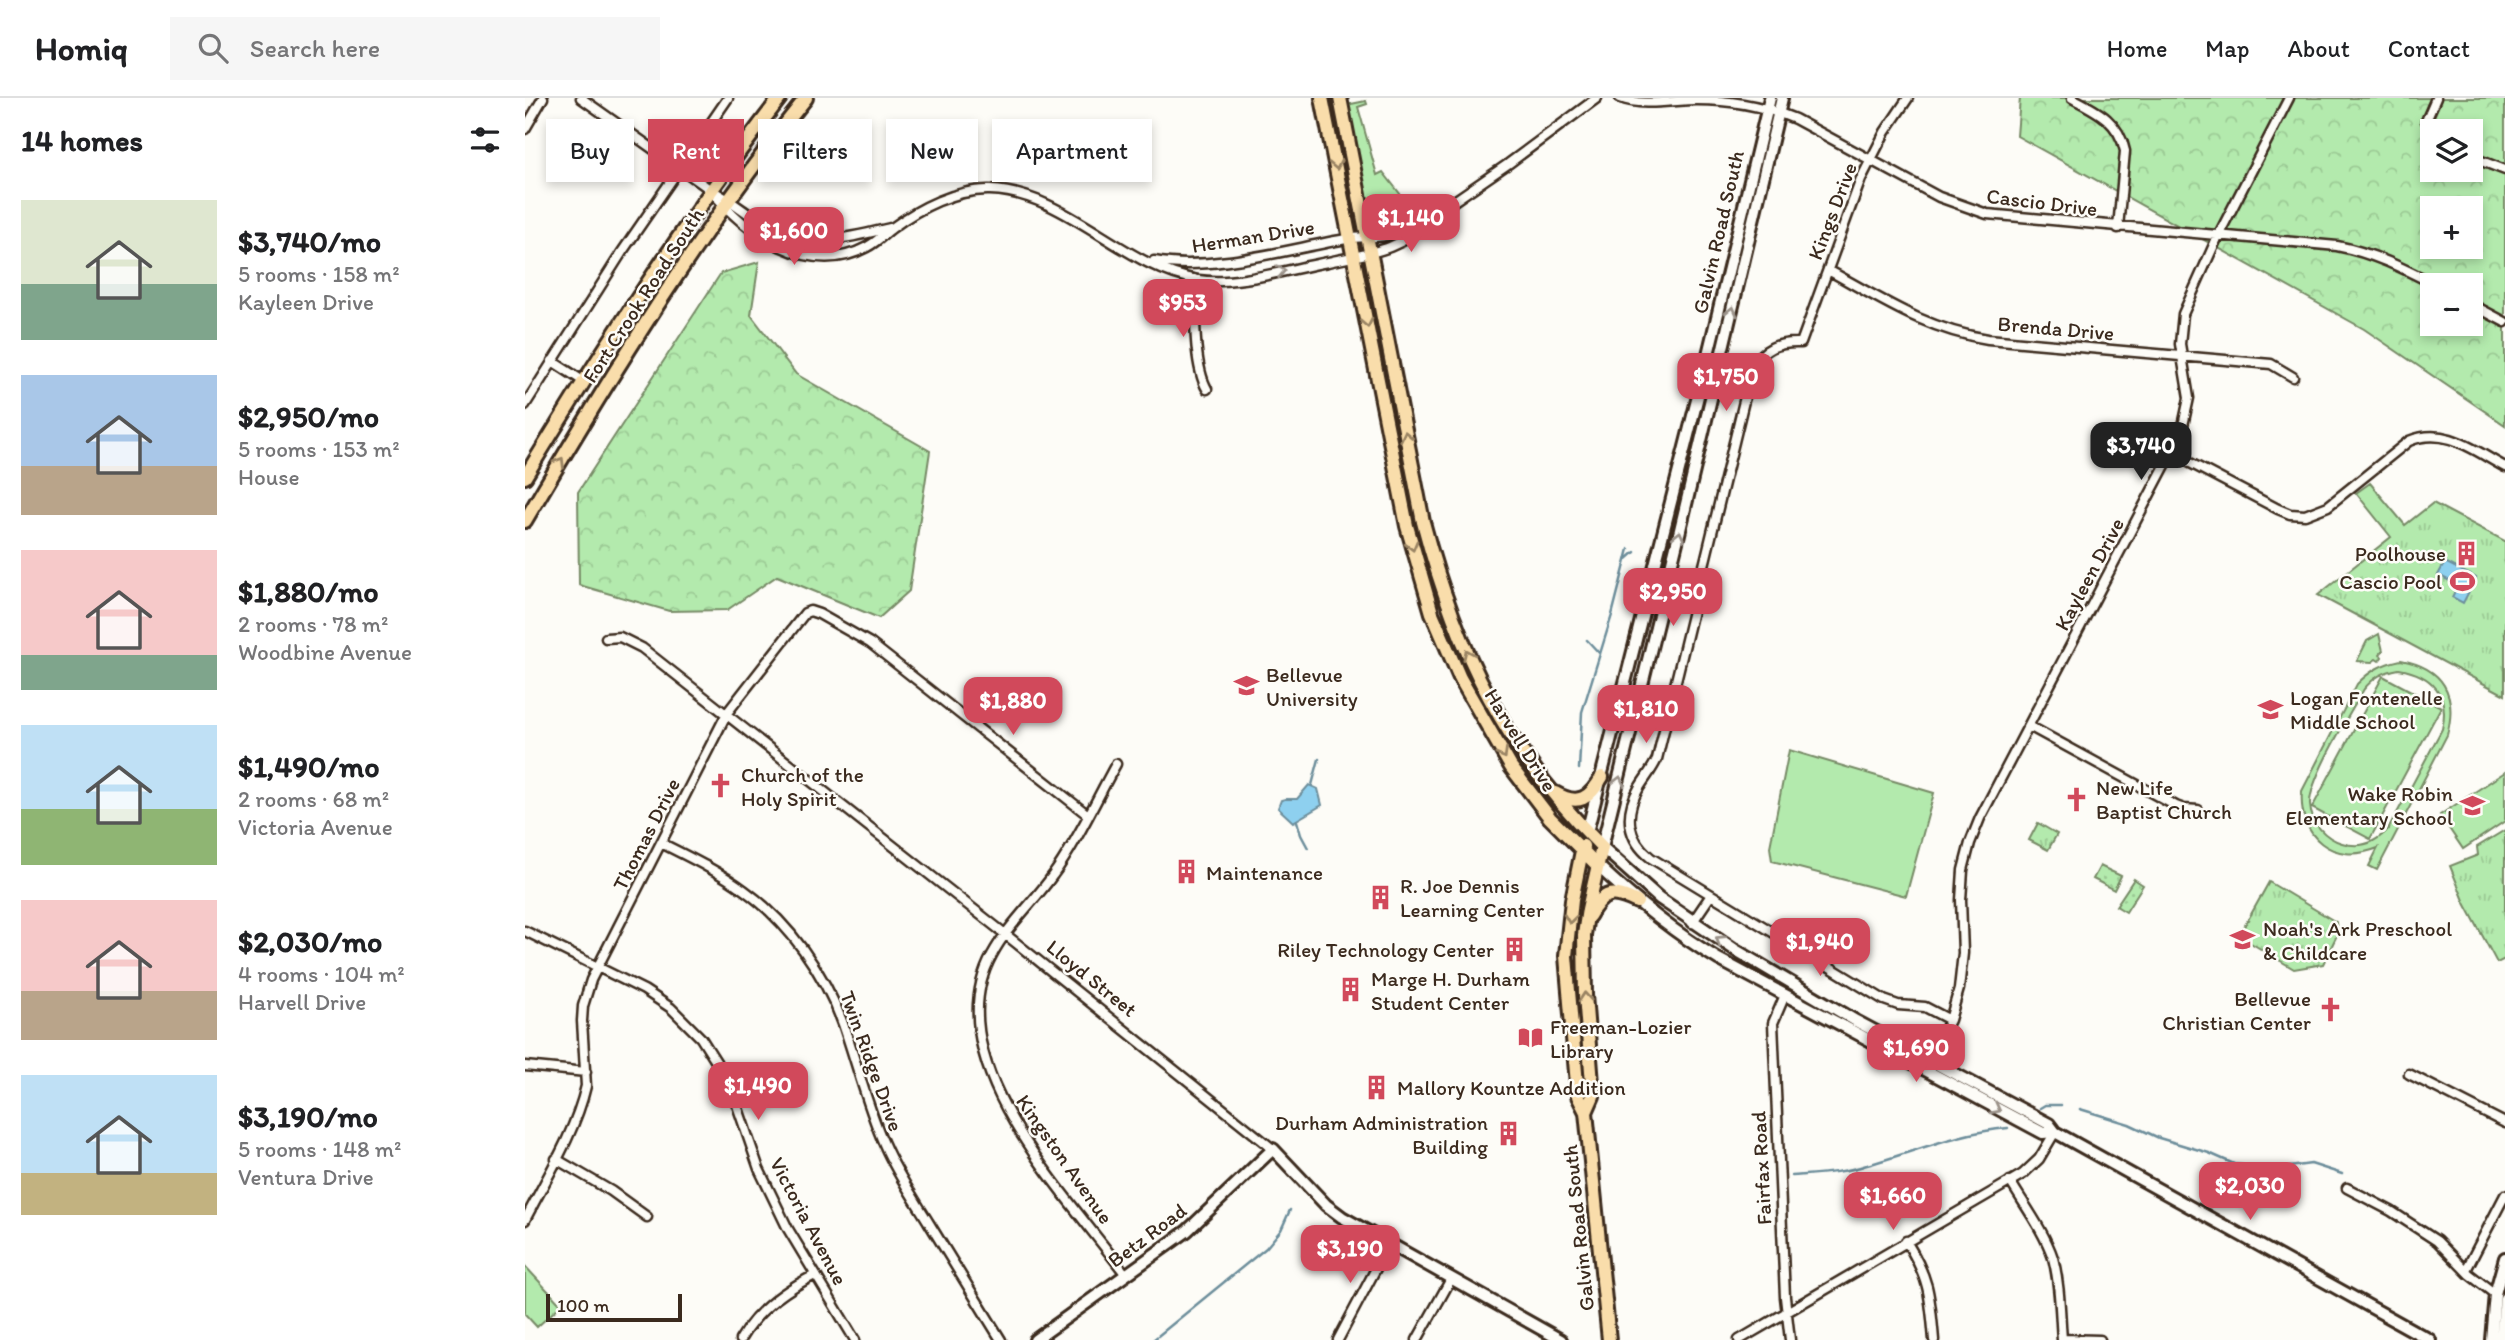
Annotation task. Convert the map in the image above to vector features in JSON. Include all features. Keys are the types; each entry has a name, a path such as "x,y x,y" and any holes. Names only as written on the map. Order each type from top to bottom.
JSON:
{"main road":[{"name":"Fort Crook Road South","path":"525,477 583,381 711,190 780,98"},
{"name":"Fort Crook Road South","path":"525,521 601,395 727,202 763,151 806,98"},
{"name":"Harvell Drive","path":"1322,98 1407,526 1432,612 1460,678 1511,767 1534,800 1582,852 1637,902 1684,939 1785,995 2049,1124 2055,1132 2426,1339 2440,1340"},
{"name":"Harvell Drive","path":"1340,98 1406,436 1434,564 1453,620 1474,668 1510,736 1546,787 1587,832 1659,898 1692,923 1926,1066"},
{"name":"Galvin Road South","path":"1609,1340 1585,1112 1578,1096 1566,965 1572,900 1772,106 1782,98"},
{"name":"Galvin Road South","path":"1585,1112 1593,1096 1584,975 1586,922 1597,865 1679,534 1772,106"},
{"path":"1546,787 1563,797 1578,800 1589,796 1602,777"},
{"path":"1586,922 1594,907 1604,897 1617,894 1637,902"},
{"name":"Lloyd Street","path":"1273,1149 1327,1205 1389,1244 1558,1339"},
{"name":"Betz Road","path":"1035,1340 1187,1231 1273,1149"},
{"path":"2492,1338 2505,1258"}],"street":[{"path":"525,129 544,98"},
{"name":"Herman Drive","path":"581,98 648,145"},
{"path":"713,119 728,98"},
{"path":"1428,219 1597,98"},
{"name":"Cascio Drive","path":"1620,98 1647,103 1716,100 1772,106 1939,197 1972,211 2005,217 2355,250 2386,260 2420,277"},
{"name":"Kings Drive","path":"1711,895 1651,858 1637,845 1631,830 1632,809 1638,789 1657,759 1752,368 1759,356 1774,346 1801,343 1850,204 1870,160 1908,98"},
{"path":"2072,98 2107,118 2123,140 2125,151 2118,228"},
{"name":"Kayleen Drive","path":"1926,1066 1950,1020 1962,975 1961,886 1966,856 1980,818 2173,454 2188,411 2189,388 2180,335 2183,314 2218,236 2289,98"},
{"path":"2426,119 2436,98"},
{"path":"2483,162 2505,170"},
{"path":"525,405 669,182"},
{"name":"Herman Drive","path":"700,182 774,230 805,240 839,239 893,227"},
{"name":"Herman Drive","path":"727,202 735,218 764,239 793,252 840,256 855,253 879,240 893,227 954,196 972,191 1001,191 1044,204 1165,270 1194,279 1236,280 1391,248 1411,237 1428,219"},
{"name":"Herman Drive","path":"1145,259 1168,264 1222,261 1350,238 1394,234 1428,219"},
{"name":"Brenda Drive","path":"1828,270 1917,318 1952,333 1988,339 2271,364 2293,377"},
{"path":"1194,279 1198,363 1202,382 1207,389"},
{"path":"2483,310 2505,322"},
{"path":"551,361 583,381"},
{"path":"2173,454 2278,509 2298,515 2313,513 2328,506 2409,441 2423,436 2447,437 2505,467"},
{"name":"Thomas Drive","path":"525,1220 580,1109 586,1086 583,1006 586,992 727,713 798,621 810,611 870,643 1088,815"},
{"name":"Lloyd Street","path":"606,638 620,637 630,640 727,713 1273,1149"},
{"path":"2029,726 2176,806 2198,810"},
{"name":"Kingston Avenue","path":"1116,764 1055,874 1005,933 981,978 976,1007 983,1058 1003,1102 1024,1139 1126,1275"},
{"name":"Twin Ridge Drive","path":"661,843 746,891 796,940 832,997 867,1102 885,1146 907,1187 1001,1340"},
{"path":"1692,923 1711,895 1884,1000 1898,1005 1925,1007 1950,1020"},
{"name":"Victoria Avenue","path":"525,931 644,990 671,1008 692,1027 729,1082 772,1197 855,1340"},
{"name":"Fairfax Road","path":"1785,995 1773,1023 1786,1313 1790,1340"},
{"path":"525,1066 586,1072"},
{"path":"2409,1074 2505,1123"},
{"path":"1738,1340 2022,1174 2039,1159 2055,1132"},
{"path":"556,1159 611,1191 647,1217"},
{"path":"2010,1181 2052,1256 2062,1340 2100,1340"},
{"path":"2347,1188 2437,1241 2466,1270 2500,1296"},
{"path":"2466,1270 2505,1195"},
{"path":"1906,1241 1926,1278 1934,1340"},
{"path":"1338,1340 1389,1244"},
{"path":"740,1340 751,1322 769,1304 815,1275"},
{"path":"1417,1340 1451,1279"}],"green space":[{"path":"2020,98 2505,98 2505,425 2364,329 2017,136"},
{"path":"1366,101 1367,104 1358,107 1377,175 1383,172 1412,209 1432,194 1438,198 1385,228 1371,220 1346,105"},
{"path":"759,262 751,315 796,374 930,451 909,591 879,618 777,576 727,610 669,611 579,585 578,492 721,273"},
{"path":"2370,483 2405,525 2433,503 2505,541 2505,695 2318,595 2391,537 2356,493"},
{"path":"2379,634 2383,651 2379,661 2357,661 2367,641"},
{"path":"2401,660 2415,664 2437,676 2448,695 2450,720 2447,735 2377,870 2369,866 2378,848 2362,853 2347,853 2333,850 2312,834 2302,807 2302,791 2357,684 2377,668","holes":["2399,669 2430,682 2441,697 2444,717 2442,729 2389,828 2379,837 2362,845 2336,841 2320,829 2311,812 2311,794 2323,764 2364,689 2388,672"]},
{"path":"2383,676 2441,707 2370,839 2312,808"},
{"path":"1789,750 1934,793 1906,896 1772,861 1770,847"},
{"path":"2505,772 2505,821 2463,849 2440,815"},
{"path":"2038,823 2057,834 2048,850 2029,840"},
{"path":"2505,830 2505,959 2497,963 2465,903 2450,866 2478,855 2477,847"},
{"path":"2100,866 2121,876 2114,890 2093,879"},
{"path":"2134,879 2143,885 2126,912 2116,906"},
{"path":"2269,882 2336,922 2337,935 2323,964 2294,969 2239,936"},
{"path":"525,1266 561,1305 537,1327 525,1314"}],"water":[{"name":"Cascio Pool","path":"2445,562 2476,578 2463,603 2452,597 2458,585 2438,575"},
{"path":"1309,785 1318,789 1322,805 1293,822 1278,808 1281,800 1297,799"}],"waterway":[{"path":"1579,769 1582,712 1629,549"},
{"path":"1627,559 1635,552"},
{"path":"1587,640 1600,654"},
{"path":"1312,785 1319,759"},
{"path":"1297,821 1308,848"},
{"path":"2040,1108 2045,1105 2061,1105"},
{"path":"2080,1109 2129,1124 2159,1138 2209,1153 2234,1164 2275,1169 2311,1164 2342,1174"},
{"path":"1792,1176 1849,1170 1954,1138 2008,1128"},
{"path":"1153,1340 1266,1248 1281,1230 1290,1210"}],"place":[{"name":"Poolhouse","path":"2466,553"},
{"name":"Cascio Pool","path":"2462,581"},
{"name":"Bellevue University","path":"1246,686"},
{"name":"Logan Fontenelle Middle School","path":"2270,709"},
{"name":"Church of the Holy Spirit","path":"721,786"},
{"name":"New Life Baptist Church","path":"2076,799"},
{"name":"Wake Robin Elementary School","path":"2473,805"},
{"name":"Maintenance","path":"1186,872"},
{"name":"R. Joe Dennis Learning Center","path":"1380,897"},
{"name":"Noah's Ark Preschool & Childcare","path":"2243,940"},
{"name":"Riley Technology Center","path":"1514,949"},
{"name":"Marge H. Durham Student Center","path":"1351,990"},
{"name":"Bellevue Christian Center","path":"2331,1010"},
{"name":"Freeman-Lozier Library","path":"1530,1038"},
{"name":"Mallory Kountze Addition","path":"1377,1087"},
{"name":"Durham Administration Building","path":"1508,1134"}]}
